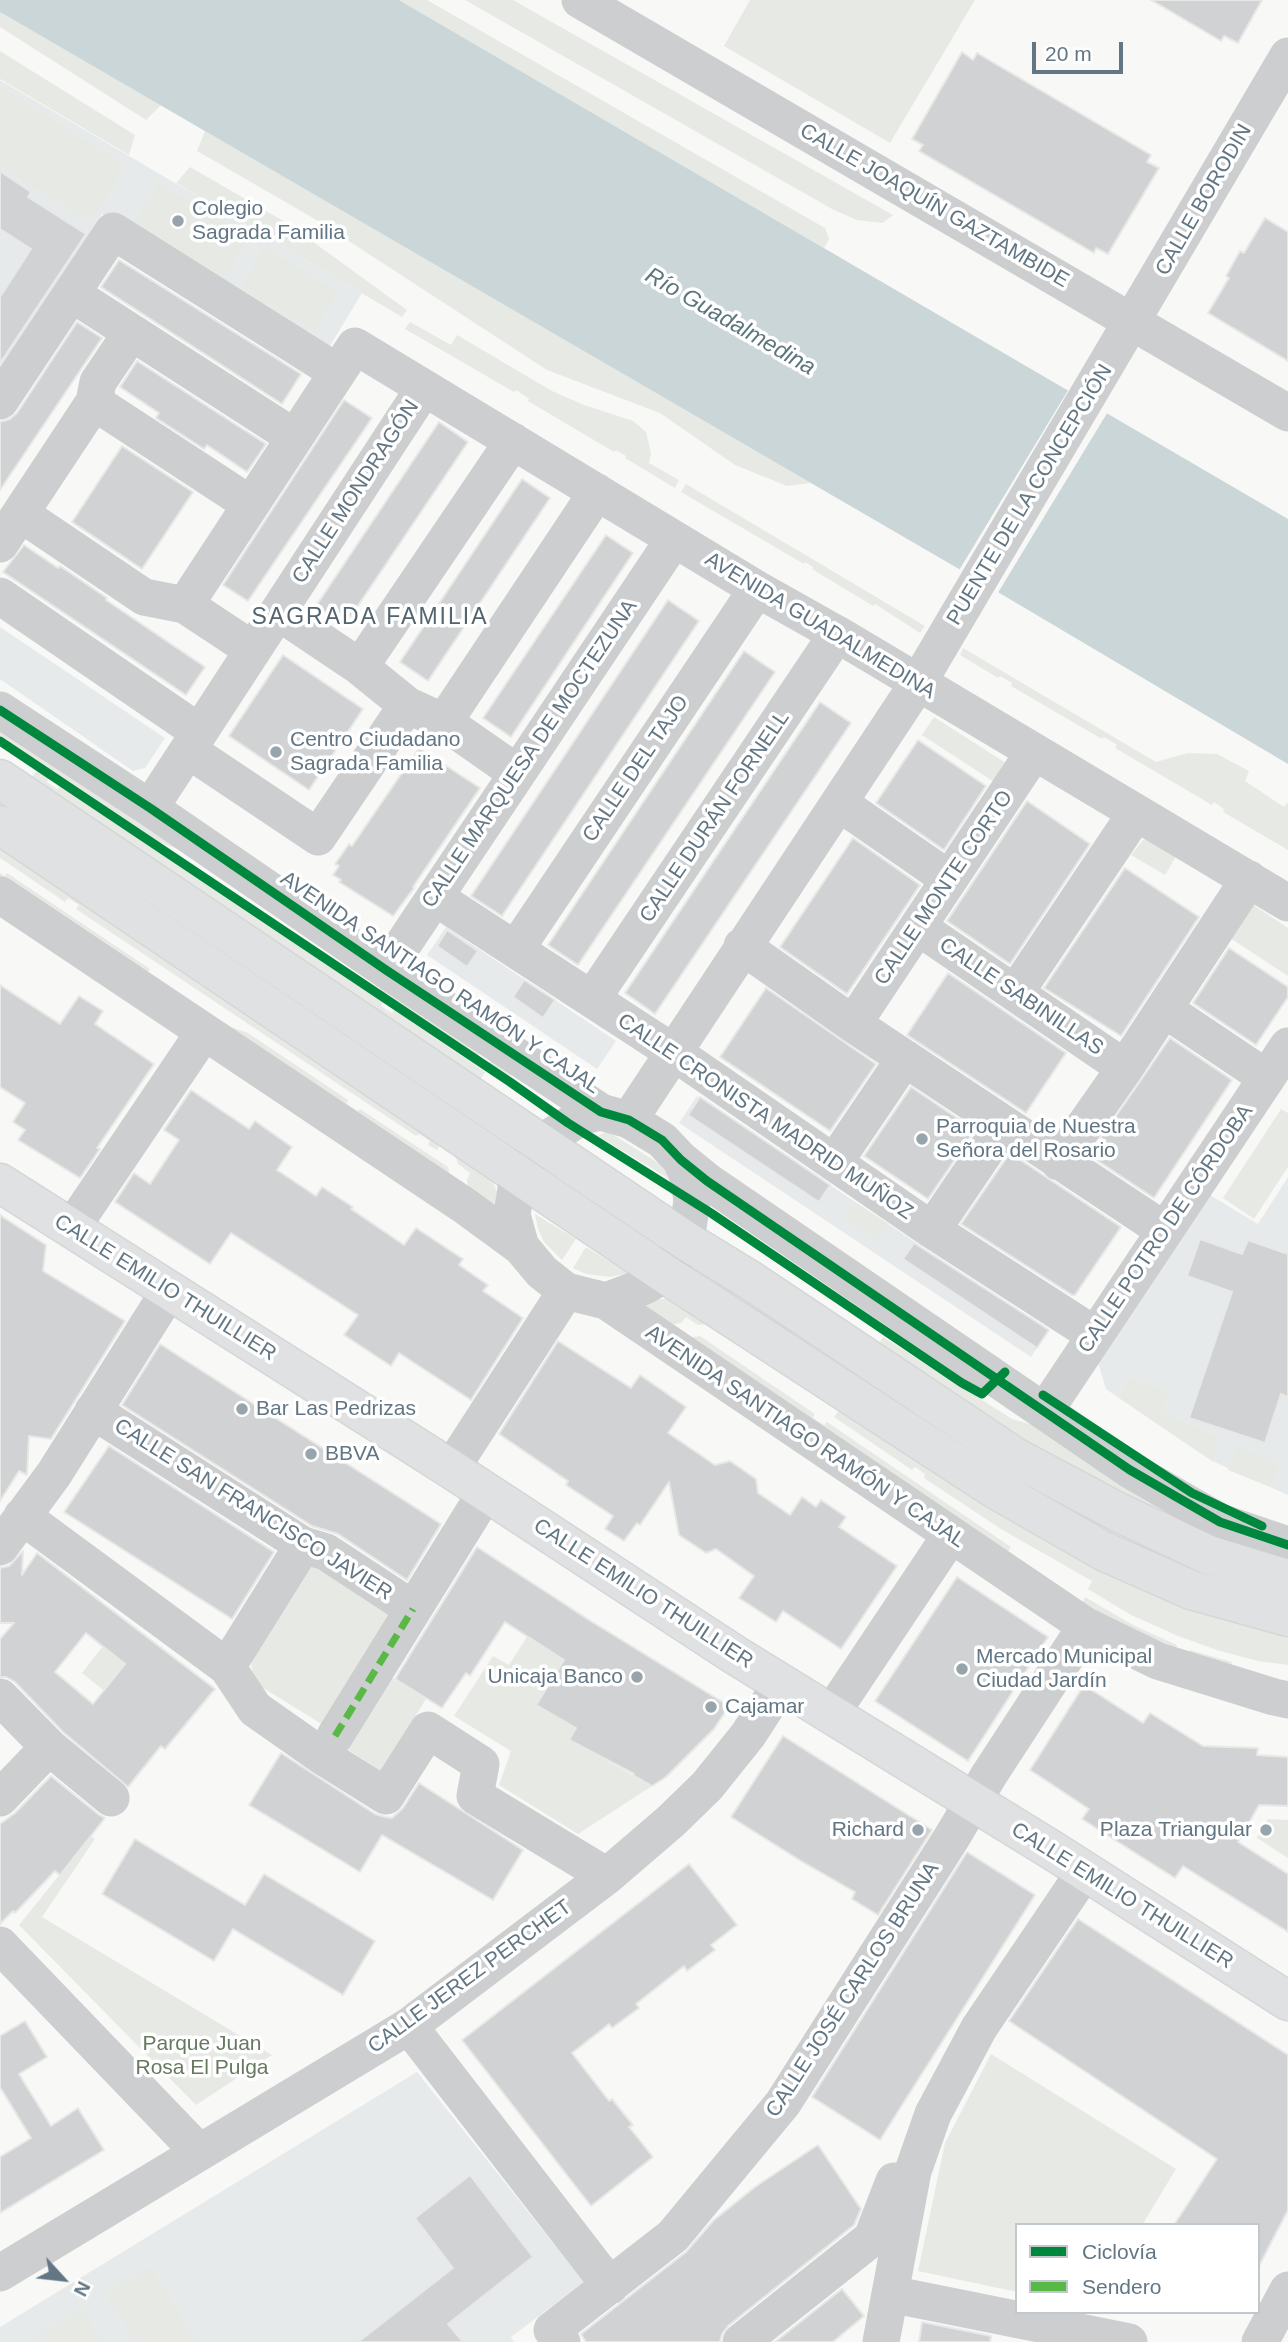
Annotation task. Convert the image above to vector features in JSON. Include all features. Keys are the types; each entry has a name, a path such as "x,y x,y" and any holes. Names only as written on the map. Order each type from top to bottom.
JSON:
{"main road":[{"path":"0,779 686,1241 750,1280 1014,1457 1120,1513 1209,1555 1288,1579"},
{"path":"0,825 518,1175 995,1489 1104,1552 1191,1590 1288,1617"},
{"name":"CALLE EMILIO THUILLIER","path":"0,1183 451,1469 781,1684 1085,1871 1288,2001"}],"street":[{"name":"CALLE JOAQUÍN GAZTAMBIDE","path":"580,0 1126,333 1288,413"},
{"name":"CALLE BORODIN","path":"1126,333 1288,56"},
{"name":"AVENIDA GUADALMEDINA","path":"72,294 113,231 346,359 424,388 757,589 1288,903"},
{"path":"0,401 72,294 294,437"},
{"path":"0,544 94,402 98,382 131,333"},
{"name":"PUENTE DE LA CONCEPCIÓN","path":"615,1116 673,1052 919,683 1126,333"},
{"path":"184,605 346,359"},
{"name":"CALLE MONDRAGÓN","path":"150,808 424,388"},
{"path":"94,402 250,505"},
{"path":"360,667 513,441"},
{"path":"444,722 597,492"},
{"path":"21,514 144,597 184,605 253,650"},
{"name":"CALLE MARQUESA DE MOCTEZUNA","path":"386,970 674,538"},
{"name":"CALLE DEL TAJO","path":"516,950 757,589"},
{"path":"0,596 318,837 407,705"},
{"path":"278,612 360,667 407,705 444,722 517,773"},
{"name":"CALLE DURÁN FORNELL","path":"592,999 837,634"},
{"name":"AVENIDA SANTIAGO RAMÓN Y CAJAL","path":"0,710 150,808 386,970 615,1116 662,1140 681,1160 756,1215 1130,1470 1220,1522 1288,1545"},
{"name":"CALLE MONTE CORTO","path":"853,1024 1034,752"},
{"path":"839,803 950,879"},
{"path":"1016,992 1136,814"},
{"path":"1059,1162 1125,1068 1249,879"},
{"name":"AVENIDA SANTIAGO RAMÓN Y CAJAL","path":"0,895 465,1206 521,1247 542,1272 566,1291 606,1301 1086,1626 1158,1661 1274,1698 1288,1699"},
{"name":"CALLE CRONISTA MADRID MUÑOZ","path":"436,898 673,1052 932,1230 1095,1335"},
{"name":"CALLE SABINILLAS","path":"918,928 1125,1068"},
{"path":"742,946 853,1024 1164,1230"},
{"path":"1164,1009 1267,1078"},
{"path":"71,1229 204,1032"},
{"name":"CALLE POTRO DE CÓRDOBA","path":"1045,1411 1288,1046"},
{"path":"834,1163 905,1058"},
{"path":"521,1247 512,1215 518,1175 541,1142 583,1116 615,1116"},
{"path":"932,1230 1004,1124"},
{"path":"606,1301 645,1286 665,1273 686,1241 692,1201 689,1179 681,1160"},
{"path":"0,1547 54,1474 169,1291"},
{"path":"451,1469 566,1291"},
{"name":"CALLE SAN FRANCISCO JAVIER","path":"93,1411 303,1545 326,1552 413,1609"},
{"path":"328,1746 486,1492"},
{"path":"22,1516 227,1667 246,1721 328,1746 386,1796 428,1730 481,1764 474,1796 607,1876"},
{"path":"831,1714 950,1536"},
{"path":"227,1667 303,1545"},
{"name":"CALLE JOSÉ CARLOS BRUNA","path":"562,2342 552,2330 673,2236 783,2103 1086,1626"},
{"name":"CALLE JEREZ PERCHET","path":"0,2273 410,2026 607,1876 671,1821 707,1786 748,1735 781,1684"},
{"path":"0,1697 49,1747 111,1798"},
{"path":"6,1786 49,1747"},
{"path":"741,2342 873,2238 900,2165 933,2113 979,2028 1085,1871"},
{"path":"0,1945 199,2152"},
{"path":"410,2026 610,2286"},
{"path":"881,2342 913,2171 933,2113"},
{"path":"1260,2342 1288,2290"},
{"path":"890,2294 1129,2342"}],"shaded area":[{"name":"Colegio Sagrada Familia","path":"0,80 362,293 328,349 102,214 0,370"},
{"path":"0,627 165,738 145,768 133,771 0,679"},
{"path":"446,927 616,1041 597,1069 427,955"},
{"path":"697,1096 1048,1331 1031,1357 679,1123"},
{"path":"1288,1177 1288,1495 1212,1461 1106,1389 1097,1359 1210,1195 1258,1224"},
{"path":"417,2072 584,2282 511,2337 514,2342 0,2342 0,2327"}],"green space":[{"path":"399,0 427,0 825,228 829,239 824,248"},
{"path":"465,0 513,0 893,215 883,223 857,220 832,209"},
{"path":"750,0 975,0 890,143 724,46"},
{"path":"0,12 161,105 146,120 0,27"},
{"path":"0,51 135,135 129,155 0,79"},
{"path":"0,86 126,166 90,223 0,166"},
{"path":"205,131 811,483 787,486 735,465 660,413 547,370 315,219 197,151"},
{"path":"190,167 287,223 407,310 402,317 176,183"},
{"path":"158,182 249,237 222,282 131,228"},
{"path":"264,247 338,291 314,332 240,288"},
{"path":"410,322 451,345 457,335 552,391 633,421 646,432 651,453 649,463 679,480 675,488 616,450 614,452 528,401 529,399 516,390 514,392 405,329"},
{"path":"686,484 925,626 920,633 812,569 813,567 805,562 804,564 681,492"},
{"path":"963,648 1156,762 1188,753 1217,754 1249,771 1245,781 1284,807 1288,802 1288,850 1223,812 1224,809 1214,802 1212,805 1115,748 1117,745 1104,737 1102,739 1011,686 1012,683 1000,676 998,678 960,655"},
{"path":"934,717 1006,763 994,782 922,735"},
{"path":"0,720 184,851 158,842 0,736"},
{"path":"37,770 49,778 47,782 57,789 60,786 383,1002 381,1006 392,1013 394,1010 485,1072 480,1080 30,780"},
{"path":"1152,837 1178,853 1165,875 1131,855 1143,840"},
{"path":"0,844 444,1140 437,1150 428,1145 430,1141 419,1134 416,1136 76,909 79,905 68,898 65,902 0,858"},
{"path":"0,873 5,876 7,873 150,969 143,979 0,884"},
{"path":"1249,902 1288,928 1288,976 1227,936"},
{"path":"386,978 527,1072 510,1076 489,1064 491,1060 480,1053 477,1056 379,990"},
{"path":"222,1024 248,1033 348,1100 347,1104 358,1111 360,1109 448,1167 451,1183"},
{"path":"1281,1109 1288,1113 1288,1167 1254,1219 1223,1198"},
{"path":"607,1131 673,1172 673,1181 598,1136"},
{"path":"455,1155 490,1176 497,1192 495,1212 470,1197 467,1180 470,1173 458,1164"},
{"path":"855,1202 889,1224 885,1231 881,1232 879,1240 843,1219 852,1212 851,1208"},
{"path":"535,1214 576,1239 562,1260 544,1242"},
{"path":"586,1247 628,1273 610,1277 586,1274 573,1268"},
{"path":"692,1260 1225,1581 1122,1539 1021,1486 688,1267"},
{"path":"656,1299 671,1299 710,1319 707,1324 698,1325 686,1317 681,1323 662,1326 640,1304"},
{"path":"700,1336 815,1414 813,1418 824,1425 827,1422 1011,1547 1005,1556 681,1339"},
{"path":"883,1337 1012,1419 1030,1424 1041,1418 1288,1560 1145,1509 1026,1443 877,1346"},
{"path":"1130,1377 1168,1392 1161,1412 1220,1438 1212,1461 1119,1398"},
{"path":"841,1407 1288,1632 1288,1665 1258,1661 1220,1651 1131,1615 1088,1589 1092,1581 1001,1529 924,1478 925,1474 915,1467 912,1470 834,1417"},
{"path":"1238,1446 1280,1463 1270,1487 1228,1470"},
{"path":"312,1563 401,1613 328,1728 252,1681 251,1647"},
{"path":"553,1596 589,1619 536,1705 576,1728 569,1740 652,1786 578,1834 499,1785 511,1751 454,1716 493,1656 509,1665"},
{"path":"1085,1597 1133,1625 1177,1645 1176,1648 1232,1662 1230,1673 1081,1606"},
{"path":"124,1619 150,1639 107,1693 82,1673"},
{"path":"386,1674 426,1699 381,1771 341,1745"},
{"path":"1268,1819 1288,1820 1288,1858 1257,1838"},
{"name":"Parque Juan Rosa El Pulga","path":"91,1836 95,1839 42,1917 272,2055 196,2105 19,1925"},
{"path":"991,2054 1176,2169 1143,2223 1015,2223 1015,2292 918,2271 945,2143"},
{"path":"150,2266 197,2342 135,2342 105,2294"},
{"path":"81,2308 102,2342 39,2342 36,2336"}],"water":[{"name":"Río Guadalmedina","path":"0,0 399,0 1288,519 1288,764 959,569 0,12"}],"pier":[{"path":"1070,387 1109,410 996,596 958,572"}],"building":[{"path":"1151,0 1262,0 1238,43 1224,36 1221,41"},
{"path":"962,52 973,60 977,53 1151,155 1147,162 1159,168 1108,254 1096,248 1094,253 919,151 923,145 912,139"},
{"path":"0,171 31,192 28,197 86,234 0,363 0,297 31,249 0,229"},
{"path":"1265,218 1288,232 1288,361 1208,313 1229,278 1226,276 1240,251 1244,253"},
{"path":"119,260 301,374 282,404 101,287"},
{"path":"77,322 102,338 0,490 0,422 17,413"},
{"path":"137,361 266,444 247,472 207,445 204,449 156,418 159,413 120,387"},
{"path":"344,400 372,418 248,601 223,585"},
{"path":"439,422 468,442 345,625 316,606"},
{"path":"122,446 193,492 142,569 72,522"},
{"path":"522,479 550,498 428,681 400,662"},
{"path":"606,535 633,553 511,737 483,718"},
{"path":"24,545 58,568 60,566 205,667 186,695 3,572"},
{"path":"668,600 699,621 502,916 471,896"},
{"path":"744,651 775,672 578,965 548,945"},
{"path":"283,655 363,709 309,790 229,736"},
{"path":"820,702 851,723 655,1014 625,993"},
{"path":"918,740 986,786 944,850 876,803"},
{"path":"419,748 480,788 393,916 339,882 341,880 333,875 339,866 335,864 349,844 352,846"},
{"path":"1027,801 1090,844 1010,964 947,921"},
{"path":"853,838 920,885 847,994 780,947"},
{"path":"1125,868 1199,917 1121,1036 1044,988"},
{"path":"447,930 478,951 467,967 437,946"},
{"path":"1229,948 1288,987 1288,997 1256,1045 1193,1003"},
{"path":"948,973 1066,1053 1026,1113 907,1035"},
{"path":"524,980 555,1000 543,1018 513,997"},
{"path":"0,985 60,1024 79,996 103,1011 95,1024 154,1064 80,1178 18,1140 25,1130 13,1122 25,1103 0,1087"},
{"path":"766,988 876,1064 830,1131 720,1057"},
{"path":"1170,1038 1232,1080 1154,1198 1089,1155"},
{"name":"Parroquia de Nuestra Señora del Rosario","path":"911,1087 975,1130 928,1199 864,1156"},
{"path":"191,1090 249,1129 255,1121 292,1147 277,1170 316,1196 322,1187 404,1245 416,1228 463,1259 459,1265 488,1285 483,1291 523,1318 471,1400 399,1353 391,1366 344,1335 358,1315 231,1233 210,1264 115,1202 134,1173 150,1184 179,1140 164,1130"},
{"path":"700,1097 830,1185 819,1202 688,1115"},
{"path":"1010,1153 1121,1227 1075,1295 961,1224"},
{"path":"0,1215 46,1245 43,1271 125,1321 51,1439 29,1436 27,1475 19,1471 0,1501"},
{"path":"1200,1239 1242,1254 1248,1240 1288,1254 1288,1397 1281,1394 1265,1443 1189,1418 1232,1292 1187,1276"},
{"path":"914,1243 1049,1330 1037,1348 903,1259"},
{"path":"558,1341 631,1388 640,1375 686,1407 668,1433 715,1465 730,1461 756,1479 758,1493 790,1515 802,1497 816,1507 821,1500 846,1517 839,1527 897,1566 841,1649 783,1611 776,1622 739,1598 754,1576 716,1549 706,1553 679,1535 669,1482 640,1525 637,1523 624,1541 605,1529 613,1516 566,1485 568,1481 499,1434"},
{"path":"160,1344 441,1524 407,1580 338,1534 312,1526 122,1405"},
{"path":"109,1446 274,1552 232,1619 64,1512"},
{"path":"477,1547 729,1706 714,1729 666,1777 652,1786 569,1740 576,1728 536,1705 564,1660 505,1622 470,1676 466,1673 442,1708 395,1679"},
{"path":"23,1551 22,1575 37,1553 215,1689 165,1749 161,1746 128,1787 63,1732 15,1682 0,1677 0,1639 14,1623 0,1623 0,1568 9,1566","holes":["86,1633 125,1664 93,1704 55,1672"]},
{"name":"Mercado Municipal Ciudad Jardín","path":"957,1577 1048,1637 968,1761 875,1701"},
{"path":"1084,1685 1143,1723 1150,1713 1203,1746 1258,1748 1257,1755 1288,1757 1288,1806 1259,1805 1238,1842 1288,1874 1288,1932 1183,1866 1175,1878 1082,1819 1089,1809 1030,1770"},
{"path":"783,1736 932,1830 878,1915 852,1899 855,1892 731,1817"},
{"path":"281,1753 375,1814 385,1817 392,1818 403,1808 419,1783 523,1850 493,1900 382,1835 360,1872 249,1805"},
{"path":"51,1776 105,1818 60,1875 55,1871 15,1913 13,1911 0,1924 0,1824 15,1813"},
{"path":"135,1839 245,1905 264,1874 375,1941 343,1995 233,1929 214,1961 102,1894"},
{"path":"967,1852 1035,1895 880,2140 812,2097"},
{"path":"689,1864 737,1925 711,1945 715,1950 687,1971 684,1966 636,2004 639,2008 612,2028 609,2024 572,2053 609,2101 612,2099 633,2125 629,2127 653,2157 591,2206 462,2040"},
{"path":"1078,1919 1288,2055 1288,2210 1260,2264 1260,2223 1175,2223 1217,2159 1009,2021"},
{"path":"25,2021 47,2057 19,2074 51,2126 78,2108 104,2150 0,2213 0,2157 31,2138 0,2087 0,2036"},
{"path":"818,2145 861,2209 854,2225 728,2326 720,2342 586,2342 581,2334 686,2252 714,2220 755,2187"},
{"path":"470,2175 533,2257 448,2324 463,2342 358,2342 453,2268 415,2218"},
{"path":"842,2289 864,2316 833,2342 775,2342"},
{"path":"922,2322 991,2336 990,2342 919,2342"}],"marked path":[{"path":"335,1736 413,1609"}],"cycle path":[{"path":"0,710 601,1112 629,1120 662,1140 707,1181 1130,1470 1220,1522 1288,1545"},
{"path":"0,741 568,1123 711,1213 962,1383 982,1394 1005,1372"},
{"path":"1043,1395 1192,1493 1262,1526"}],"place":[{"name":"Colegio Sagrada Familia","path":"178,221"},
{"name":"Centro Ciudadano Sagrada Familia","path":"276,752"},
{"name":"Parroquia de Nuestra Señora del Rosario","path":"922,1139"},
{"name":"Bar Las Pedrizas","path":"242,1409"},
{"name":"BBVA","path":"311,1454"},
{"name":"Mercado Municipal Ciudad Jardín","path":"962,1669"},
{"name":"Unicaja Banco","path":"637,1677"},
{"name":"Cajamar","path":"711,1707"},
{"name":"Richard","path":"918,1830"},
{"name":"Plaza Triangular","path":"1266,1830"}],"district":[{"name":"SAGRADA FAMILIA","path":"370,618"}]}
